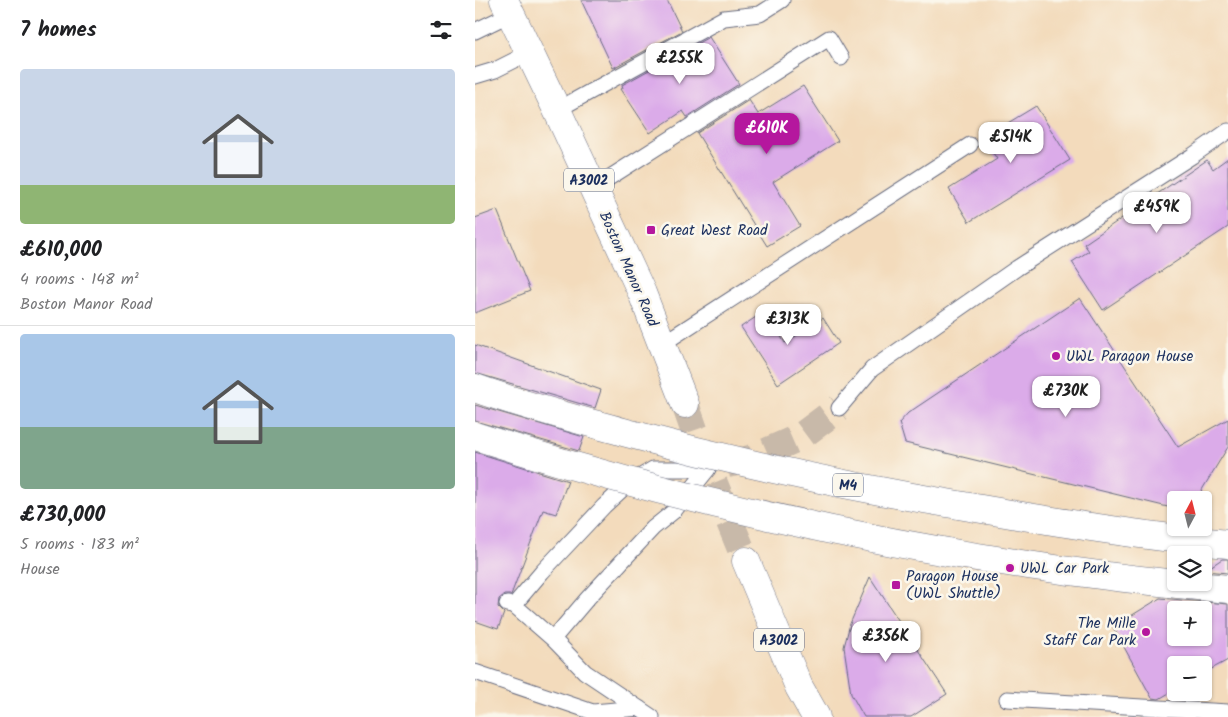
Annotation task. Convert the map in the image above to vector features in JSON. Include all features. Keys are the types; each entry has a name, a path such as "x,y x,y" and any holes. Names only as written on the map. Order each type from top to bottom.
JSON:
{"main road":[{"name":"Boston Manor Road","path":"507,7 642,293 685,404"},
{"name":"M4","path":"475,388 576,419 675,446 790,474 889,494 1045,520 1228,544"},
{"path":"475,436 669,493 823,529 1027,566 1134,580 1228,589"},
{"name":"A3002","path":"746,561 799,687 816,717"}],"lane":[{"path":"557,110 724,18 760,14 782,0"},
{"path":"475,32 507,7"},
{"path":"593,188 829,38 841,58"},
{"path":"475,76 495,70 529,53"},
{"path":"839,408 871,369 1017,268 1228,131"},
{"path":"661,344 970,145"},
{"path":"553,639 587,599 653,528 674,511 708,469 653,469 628,484 511,604 553,639 585,672 645,713"},
{"path":"475,672 593,712 645,713"},
{"path":"1007,700 1228,712"}],"building":[{"path":"581,0 667,0 682,31 613,68"},
{"path":"709,37 739,84 687,117 683,111 650,133 621,89 623,88 622,85"},
{"path":"803,86 838,141 773,182 800,226 767,246 697,133 749,100 758,114"},
{"path":"1036,106 1070,160 969,222 949,189 997,159 983,138"},
{"path":"1228,158 1228,227 1103,310 1072,262 1089,251 1084,244 1207,160 1213,169"},
{"path":"497,210 530,291 475,313 475,218"},
{"name":"UWL Paragon House","path":"1080,298 1178,447 1228,419 1228,447 1201,491 1167,491 1167,507 905,443 899,423 908,413"},
{"path":"765,311 785,343 823,318 839,343 778,384 741,327"},
{"path":"475,345 601,390 595,408 475,373"},
{"path":"475,405 584,437 579,451 475,421"},
{"path":"475,452 568,481 556,514 543,510 511,595 504,595 499,599 498,607 504,613 498,629 475,621"},
{"path":"1222,559 1228,559 1228,573 1212,572 1212,566"},
{"path":"870,577 947,694 911,717 864,717 851,694 844,647 850,624"},
{"path":"1160,598 1194,601 1167,601 1167,646 1212,646 1212,603 1228,604 1228,660 1212,669 1212,656 1167,656 1167,694 1159,699 1152,698 1113,627"}],"tunnel":[{"path":"685,404 708,469 746,561"},
{"path":"727,464 750,459 800,437 839,408"}],"place":[{"name":"Great West Road","path":"651,230"},
{"name":"UWL Paragon House","path":"1056,356"},
{"name":"UWL Car Park","path":"1010,568"},
{"name":"Paragon House (UWL Shuttle)","path":"896,585"},
{"name":"The Mille Staff Car Park","path":"1146,632"}]}
